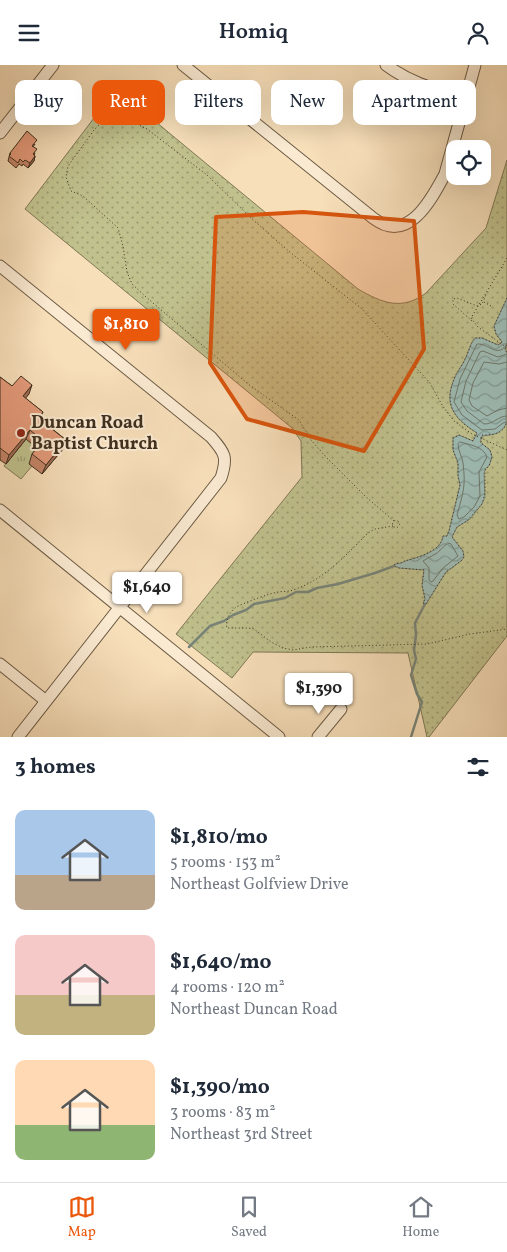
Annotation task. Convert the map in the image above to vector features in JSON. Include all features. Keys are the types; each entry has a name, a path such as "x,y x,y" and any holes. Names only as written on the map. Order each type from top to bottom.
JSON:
{"street":[{"path":"0,133 53,65"},
{"path":"183,65 380,224 388,227 398,227 409,223 429,201 446,173 459,125"},
{"path":"386,65 410,80"},
{"path":"471,80 475,65"},
{"path":"0,266 211,437 222,450 226,465 221,477 18,737"},
{"path":"0,510 279,737"},
{"path":"0,664 46,701"},
{"path":"318,737 341,709"}],"path":[{"path":"507,450 476,436 454,421 442,405 430,383 362,309 291,253 251,218 207,175 155,134 129,120 106,120 98,126 68,166 66,181 71,191 83,196 118,228 127,272 132,284 248,384 298,420 311,441 354,486 394,521 399,521 400,525 396,527 393,525 375,529 368,533 340,563 309,583 294,590 275,593 238,605 229,615 226,625 228,629 254,629 278,646 292,650 311,647 437,643 478,633 507,629"},
{"path":"472,322 472,315 507,258"},
{"path":"477,306 484,302 486,293"},
{"path":"477,306 455,297 452,301 472,322 507,347 505,349 507,353"},
{"path":"501,344 502,342 496,334 494,326 507,298"},
{"path":"484,302 491,306"},
{"path":"481,438 481,443 490,450 492,457 484,473 485,497 482,505 470,519 457,527 452,537 463,551 464,557 446,572 426,605 423,603 425,599 422,585 424,570 394,566 432,551 440,544 444,536 448,534 460,485 458,463 453,450 453,438 459,435 473,441 477,433 458,418 451,408 449,402 455,378 475,338 482,338 496,345 501,344"},
{"path":"481,438 482,435 491,435 501,431 507,422"},
{"path":"393,525 394,521"}],"highlighted area":[{"path":"303,212 414,221 424,349 364,451 247,419 210,363 216,217"}],"green space":[{"path":"92,121 92,125 160,125 358,289 384,301 400,303 417,299 426,293 486,228 507,160 507,636 429,737 427,737 408,653 253,652 232,678 176,634 302,477 301,441 292,428 25,209"},
{"path":"26,439 40,450 32,466 21,479 4,466"}],"water":[{"path":"507,298 507,345 505,349 507,353 506,424 502,430 496,433 482,436 480,442 490,450 492,457 484,473 485,497 470,519 457,527 452,537 463,551 464,557 446,572 426,604 423,603 425,599 422,585 424,570 394,566 434,550 441,542 443,536 447,536 460,485 458,463 453,450 453,438 459,435 473,441 477,433 458,418 453,410 450,402 452,384 475,338 482,338 498,345 502,342 496,334 494,326"}],"building":[{"path":"27,131 37,140 32,146 37,149 30,163 25,160 23,162 20,159 18,163 9,156"},
{"name":"Duncan Road Baptist Church","path":"21,376 32,385 23,396 43,412 38,418 66,440 46,465 32,454 43,441 30,430 9,455 0,448 0,377 12,386"}],"waterway":[{"path":"189,647 210,626 224,621 254,604 285,598 296,592 308,592 317,588 338,584 394,566"},
{"path":"411,737 422,702 417,694 411,675 416,659 414,650 415,623 425,604"}],"place":[{"name":"Duncan Road Baptist Church","path":"21,433"}]}
